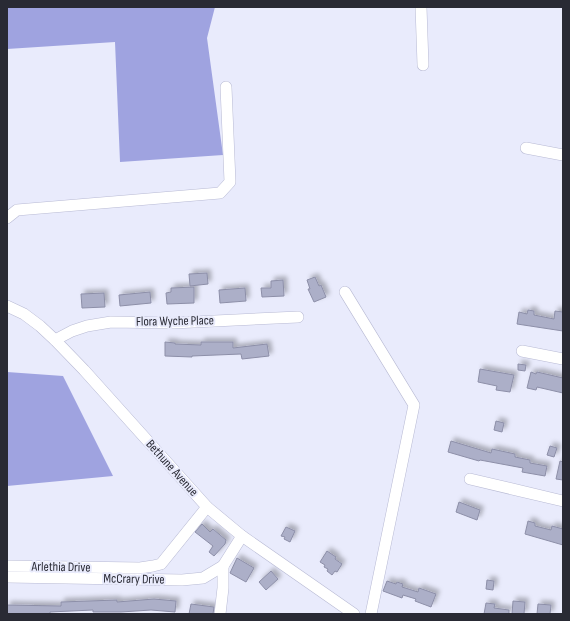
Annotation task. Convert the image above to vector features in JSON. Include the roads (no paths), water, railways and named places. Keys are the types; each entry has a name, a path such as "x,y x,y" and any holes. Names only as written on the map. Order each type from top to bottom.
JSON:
{"street":[{"path":"421,7 422,65"},
{"path":"7,218 18,210 220,193 230,182 226,87"},
{"path":"526,148 563,155"},
{"path":"345,292 414,404 370,614"},
{"name":"Bethune Avenue","path":"7,306 24,314 40,326 84,370 207,507 242,536 354,614"},
{"name":"Flora Wyche Place","path":"54,340 72,331 87,326 111,322 174,323 298,317"},
{"path":"522,351 563,359"},
{"path":"470,479 563,501"},
{"name":"Arlethia Drive","path":"7,566 140,568 161,564 207,507"},
{"name":"McCrary Drive","path":"7,577 182,580 203,578 223,566 242,536"},
{"path":"220,614 223,588 223,566"}]}
